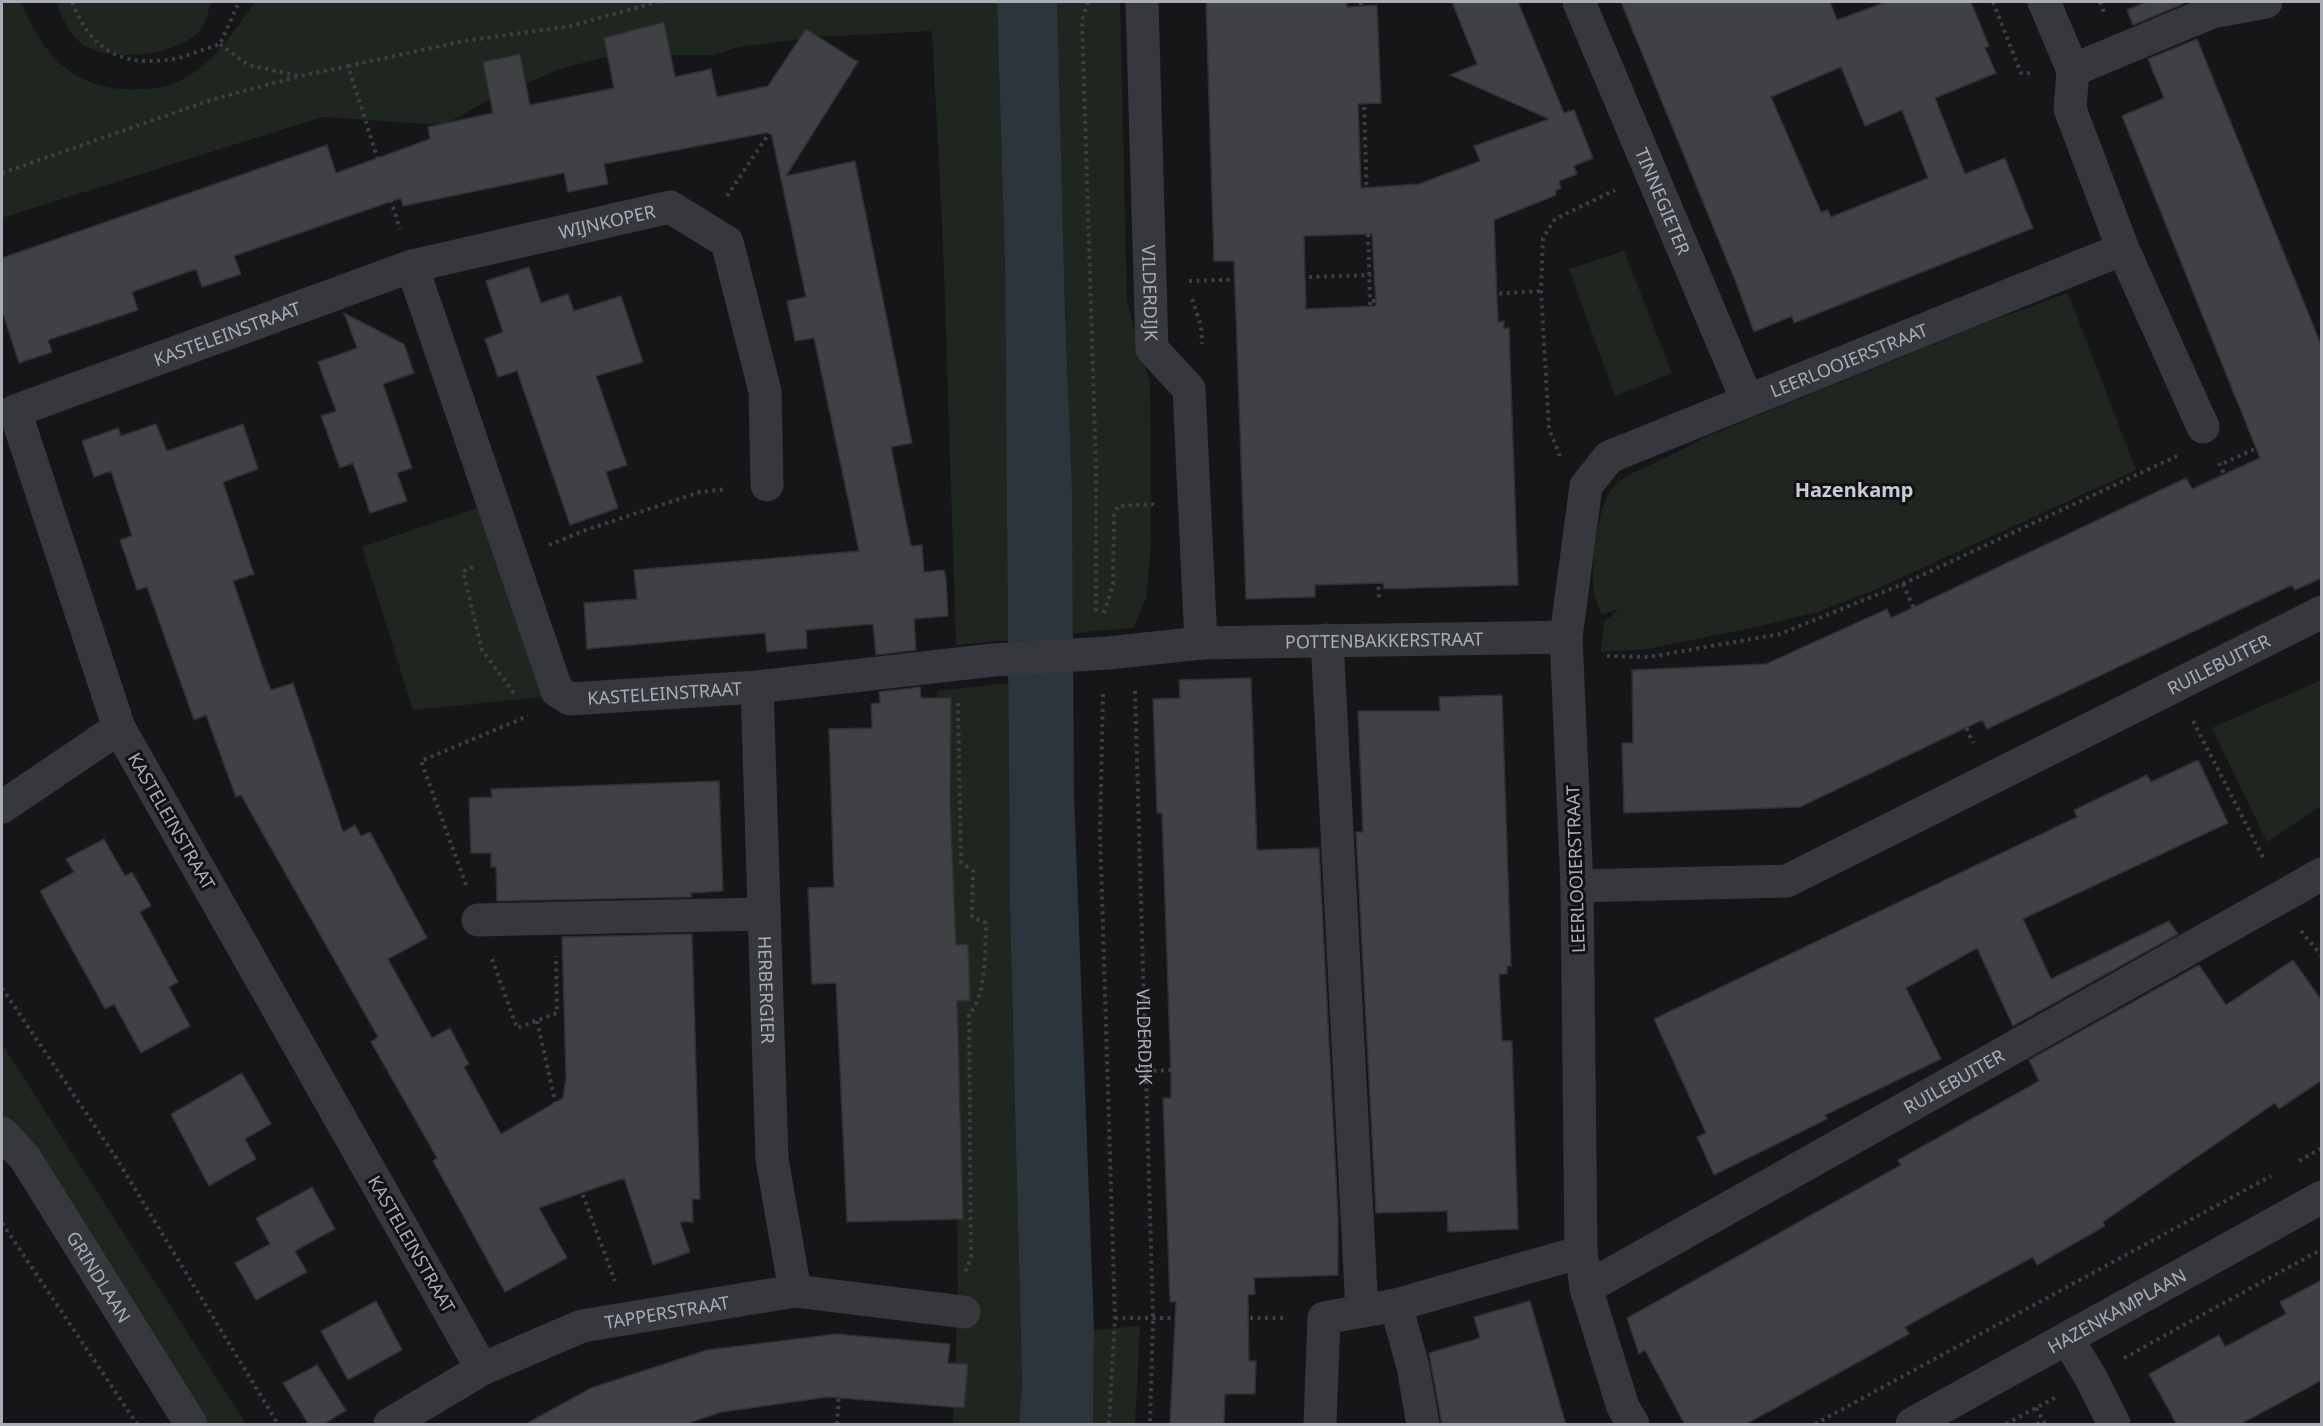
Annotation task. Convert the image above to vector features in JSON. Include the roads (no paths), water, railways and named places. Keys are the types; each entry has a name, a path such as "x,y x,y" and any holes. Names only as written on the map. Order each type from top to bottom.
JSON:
{"street":[{"name":"VILDERDIJK","path":"1142,2 1152,349 1189,390 1201,643"},
{"name":"TINNEGIETER","path":"1579,2 1747,400"},
{"path":"2044,2 2073,70 2070,109 2122,249 2206,434"},
{"path":"2073,70 2212,12 2266,2"},
{"name":"WIJNKOPER","path":"412,266 670,207 727,242 765,391 767,485"},
{"name":"LEERLOOIERSTRAAT","path":"1634,1425 1623,1407 1586,1288 1581,1252 1577,886 1567,645 1586,486 1609,457 2122,249"},
{"name":"KASTELEINSTRAAT","path":"482,1369 119,728 15,411 412,266 557,691 570,699 757,687 993,660 1121,652 1201,643"},
{"name":"RUILEBUITER","path":"1577,886 1787,881 2307,619"},
{"name":"POTTENBAKKERSTRAAT","path":"1201,643 1380,639 1567,645"},
{"path":"1327,640 1362,1311"},
{"name":"HERBERGIER","path":"757,687 772,1159 795,1291"},
{"path":"2,807 119,728"},
{"name":"RUILEBUITER","path":"1586,1288 2322,874"},
{"path":"478,920 764,914"},
{"name":"GRINDLAAN","path":"2,1133 25,1158 191,1425"},
{"name":"HAZENKAMPLAAN","path":"1912,1425 2322,1197"},
{"path":"1320,1425 1324,1318 1396,1305 1581,1252"},
{"name":"TAPPERSTRAAT","path":"390,1425 482,1369 582,1326 795,1291 964,1312"},
{"path":"1396,1305 1413,1367 1423,1425"},
{"path":"2067,1338 2091,1378 2114,1425"}],"district":[{"name":"Hazenkamp","path":"1854,489"}]}
